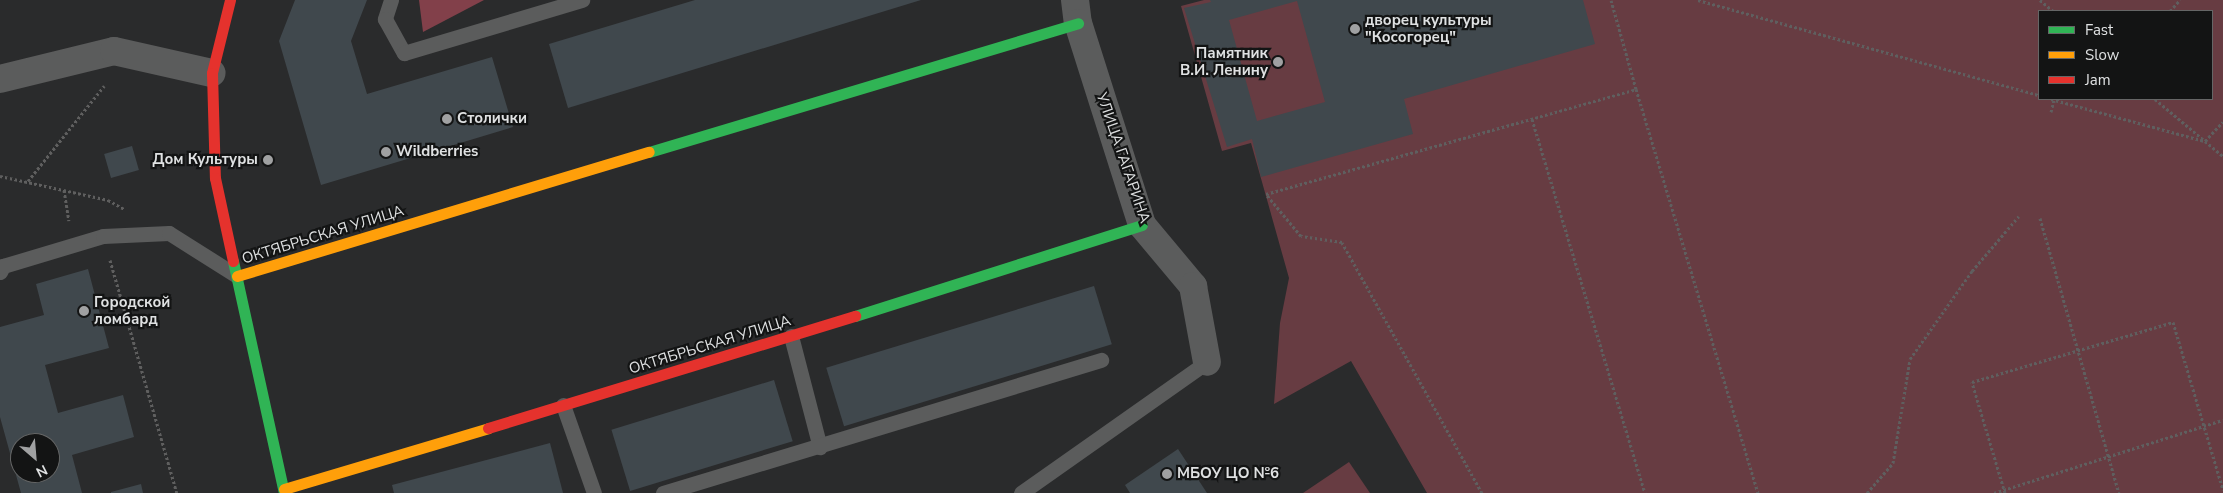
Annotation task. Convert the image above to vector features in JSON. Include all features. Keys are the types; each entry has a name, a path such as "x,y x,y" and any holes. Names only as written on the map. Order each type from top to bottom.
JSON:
{"street":[{"path":"230,0 212,73 215,178 284,491"},
{"name":"УЛИЦА ГАГАРИНА","path":"1076,11 1142,225 1193,286 1207,362"},
{"name":"ОКТЯБРЬСКАЯ УЛИЦА","path":"237,276 1076,11"},
{"path":"0,79 114,52 212,73"},
{"name":"ОКТЯБРЬСКАЯ УЛИЦА","path":"284,491 791,336 1142,225"}],"lane":[{"path":"391,0 385,19 404,53 582,0"},
{"path":"0,272 3,266 103,236 169,233 237,276"},
{"path":"791,336 820,446"},
{"path":"664,493 1101,360"},
{"path":"1021,493 1207,362"},
{"path":"563,405 594,493"}],"path":[{"path":"1611,0 1758,493"},
{"path":"1698,0 2038,96"},
{"path":"2040,0 2052,10"},
{"path":"2171,10 2180,0"},
{"path":"28,181 107,83"},
{"path":"1482,493 1342,242 1301,236 1266,194 1636,89"},
{"path":"2051,112 2052,100"},
{"path":"2056,100 2205,142"},
{"path":"2156,100 2223,156"},
{"path":"1532,119 1645,493"},
{"path":"2205,142 2223,122"},
{"path":"0,176 108,200 125,210"},
{"path":"64,190 73,244"},
{"path":"1867,493 1893,463 1910,359 1972,271 2018,216"},
{"path":"2040,218 2120,493"},
{"path":"103,236 177,493"},
{"path":"2004,491 1972,382 2173,322 2223,490"},
{"path":"1994,493 2223,420"}],"shaded area":[{"path":"419,0 484,0 423,32"},
{"path":"1204,0 2223,0 2223,493 1427,493 1351,361 1274,404 1280,323 1289,278 1251,143 1222,151 1181,6"},
{"path":"1349,462 1370,493 1303,493"}],"building":[{"path":"295,0 367,0 351,41 367,94 492,57 513,127 321,185 279,41"},
{"path":"695,0 921,0 568,108 549,44"},
{"path":"1210,0 1583,0 1595,44 1404,99 1413,134 1261,177 1252,139 1227,147 1184,8 1211,2","holes":["1297,1 1325,102 1257,121 1229,20"]},
{"path":"132,146 139,170 111,178 104,154"},
{"path":"88,269 109,348 45,365 58,413 123,395 134,437 72,455 82,493 21,493 18,483 60,483 60,433 10,433 10,453 0,417 0,327 44,315 36,284"},
{"path":"1094,286 1112,344 844,426 826,368"},
{"path":"774,380 793,441 630,491 611,430"},
{"path":"550,443 563,493 394,493 392,485"},
{"name":"МБОУ ЦО №6","path":"1178,449 1207,493 1130,493 1125,485"},
{"path":"141,484 143,493 111,493 111,492"}],"traffic: fast":[{"path":"649,152 1078,23"},
{"path":"855,316 1142,225"},
{"path":"233,261 284,493"}],"traffic: slow":[{"path":"237,276 649,152"},
{"path":"284,489 488,428"}],"traffic: jam":[{"path":"230,0 212,73 215,178 233,261"},
{"path":"488,428 855,316"}],"place":[{"name":"дворец культуры \"Косогорец\"","path":"1355,29"},
{"name":"Памятник В.И. Ленину","path":"1278,62"},
{"name":"Столички","path":"447,119"},
{"name":"Wildberries","path":"386,152"},
{"name":"Дом Культуры","path":"268,160"},
{"name":"Городской ломбард","path":"84,311"},
{"name":"МБОУ ЦО №6","path":"1167,474"}]}
